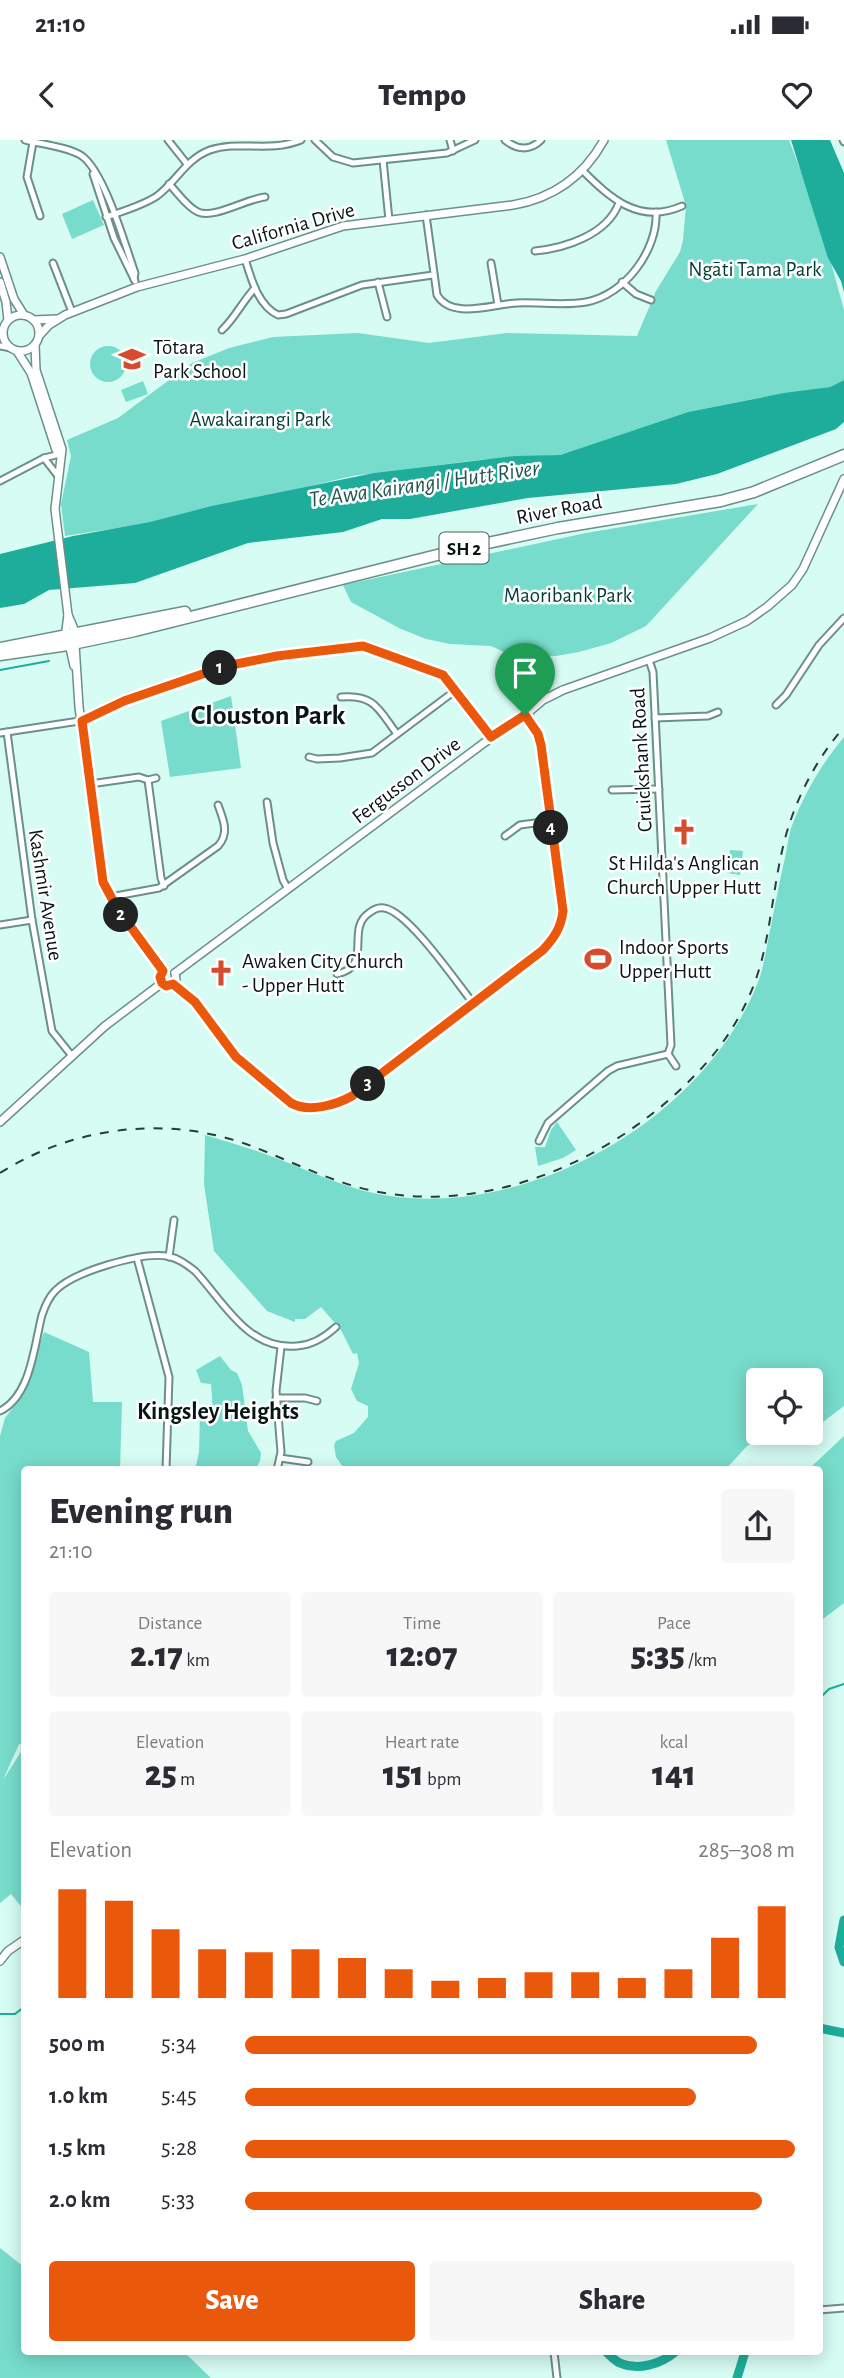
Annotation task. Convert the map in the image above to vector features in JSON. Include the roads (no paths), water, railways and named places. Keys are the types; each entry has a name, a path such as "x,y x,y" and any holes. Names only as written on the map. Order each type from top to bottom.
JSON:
{"highway":[{"name":"River Road","path":"829,460 844,448"},
{"name":"River Road","path":"0,655 190,611 210,610 469,547 721,501 778,483 844,455"},
{"name":"River Road","path":"0,648 71,640"}],"street":[{"path":"25,140 80,155 87,161 102,184 135,273 136,283"},
{"path":"168,140 187,164"},
{"path":"106,217 152,199 187,164 208,150 238,143 275,147 301,140"},
{"path":"315,140 325,152 342,161 359,163 453,151 475,140"},
{"path":"450,140 453,151"},
{"path":"505,140 523,149 531,148 541,140"},
{"name":"California Drive","path":"39,336 58,319 136,283 245,259 343,226 526,203 553,192 582,170 604,140"},
{"path":"33,142 27,177 40,216"},
{"path":"383,160 389,220"},
{"path":"582,170 619,203 642,211 656,212 681,206"},
{"path":"93,171 106,217 130,275 136,283"},
{"path":"169,184 192,208 204,213 265,197"},
{"path":"535,251 557,248 585,237 611,216 619,203"},
{"path":"426,215 437,295 450,307 459,309 498,304 589,302 605,296 643,261 652,246 656,212"},
{"path":"0,257 14,299 24,315"},
{"path":"245,259 255,288 270,311 282,315 362,285 433,275"},
{"path":"53,263 72,312"},
{"path":"491,263 498,304"},
{"path":"0,282 8,320"},
{"path":"378,282 387,317"},
{"path":"622,282 636,294 651,300"},
{"path":"222,330 255,288"},
{"path":"60,454 56,450 32,373 4,339 2,330 8,320 16,315 24,315 34,320 38,327 39,336 35,345 36,370 61,444 55,509 103,882 110,897 163,971"},
{"name":"California Drive","path":"34,320 58,319"},
{"path":"0,346 27,350 35,345"},
{"path":"0,481 44,458 60,454"},
{"path":"44,458 58,476"},
{"name":"Fergusson Drive","path":"175,973 543,700 576,684 724,632 747,621 778,600 803,569 844,479"},
{"path":"776,705 786,695 819,645 844,618"},
{"path":"4,732 82,721 124,701 226,666 267,657 357,647 371,648 434,670 449,680 491,737"},
{"name":"Cruickshank Road","path":"649,660 653,672 659,789 671,1045 668,1054"},
{"path":"173,984 195,1002 236,1057 291,1103 302,1108 335,1104 348,1098 543,950 555,937 562,923 563,902 541,745 528,712 522,680"},
{"path":"309,757 317,759 366,754 456,690"},
{"path":"341,697 359,696 370,700 397,734"},
{"path":"655,718 708,716 718,712"},
{"name":"Kashmir Avenue","path":"4,732 32,920 52,1031 72,1056"},
{"path":"90,784 139,777 148,780 156,778"},
{"path":"148,780 164,886"},
{"path":"612,790 659,789"},
{"path":"267,802 273,843 288,889"},
{"path":"110,897 155,890 164,886 223,841 225,828 218,805"},
{"path":"505,836 520,825 550,821"},
{"path":"337,974 350,968 356,960 358,931 362,920 372,910 386,908 400,916 424,940 473,1003"},
{"path":"0,925 32,920"},
{"path":"171,970 175,973 173,984 166,986 162,983 160,977 163,971 171,970"},
{"path":"0,1122 105,1026 162,983"},
{"path":"539,1141 548,1123 617,1066 668,1054 676,1066"},
{"path":"169,1256 174,1220"},
{"path":"0,1411 10,1406 20,1395 42,1315 56,1290 85,1273 137,1258 169,1256 195,1271 249,1333 262,1342 281,1347 310,1344 336,1327"},
{"path":"137,1258 169,1377 166,1466"},
{"path":"278,1466 280,1458 276,1398 281,1347"},
{"path":"276,1398 305,1398 317,1401"},
{"path":"280,1458 308,1462"},
{"path":"0,1961 21,1942"},
{"path":"823,2310 844,2308"},
{"path":"554,2355 557,2378"}],"water":[{"path":"791,140 830,140 844,173 844,292 828,258"},
{"name":"Te Awa Kairangi / Hutt River","path":"844,380 844,422 836,429 717,474 676,484 528,498 410,519 382,519 343,532 248,543 135,583 49,590 24,604 0,608 0,554 73,536 374,473 515,456 560,455 688,412 830,387"}],"waterway":[{"path":"0,670 49,661"},
{"path":"823,1695 829,1689 844,1684"},
{"path":"844,1920 839,1947 844,1962"},
{"path":"0,2014 15,2014 21,2009"},
{"path":"823,2029 844,2033"},
{"path":"610,2355 618,2362 634,2366 656,2363 670,2355"},
{"path":"737,2378 744,2355"}],"railway":[{"path":"0,1173 28,1157 88,1136 151,1128 215,1135 246,1144 353,1186 414,1196 459,1195 504,1187 547,1174 589,1155 629,1131 665,1103 698,1072 729,1034 752,990 762,959 780,858 789,825 819,761 844,727"}],"place":[{"name":"Tōtara Park School","path":"132,359"},
{"name":"St Hilda's Anglican Church Upper Hutt","path":"684,832"},
{"name":"Indoor Sports Upper Hutt","path":"598,959"},
{"name":"Awaken City Church - Upper Hutt","path":"221,973"}],"district":[{"name":"Clouston Park","path":"268,714"},
{"name":"Kingsley Heights","path":"218,1411"}],"park label":[{"name":"Ngāti Tama Park","path":"755,269"},
{"name":"Awakairangi Park","path":"260,419"},
{"name":"Maoribank Park","path":"568,595"}]}
